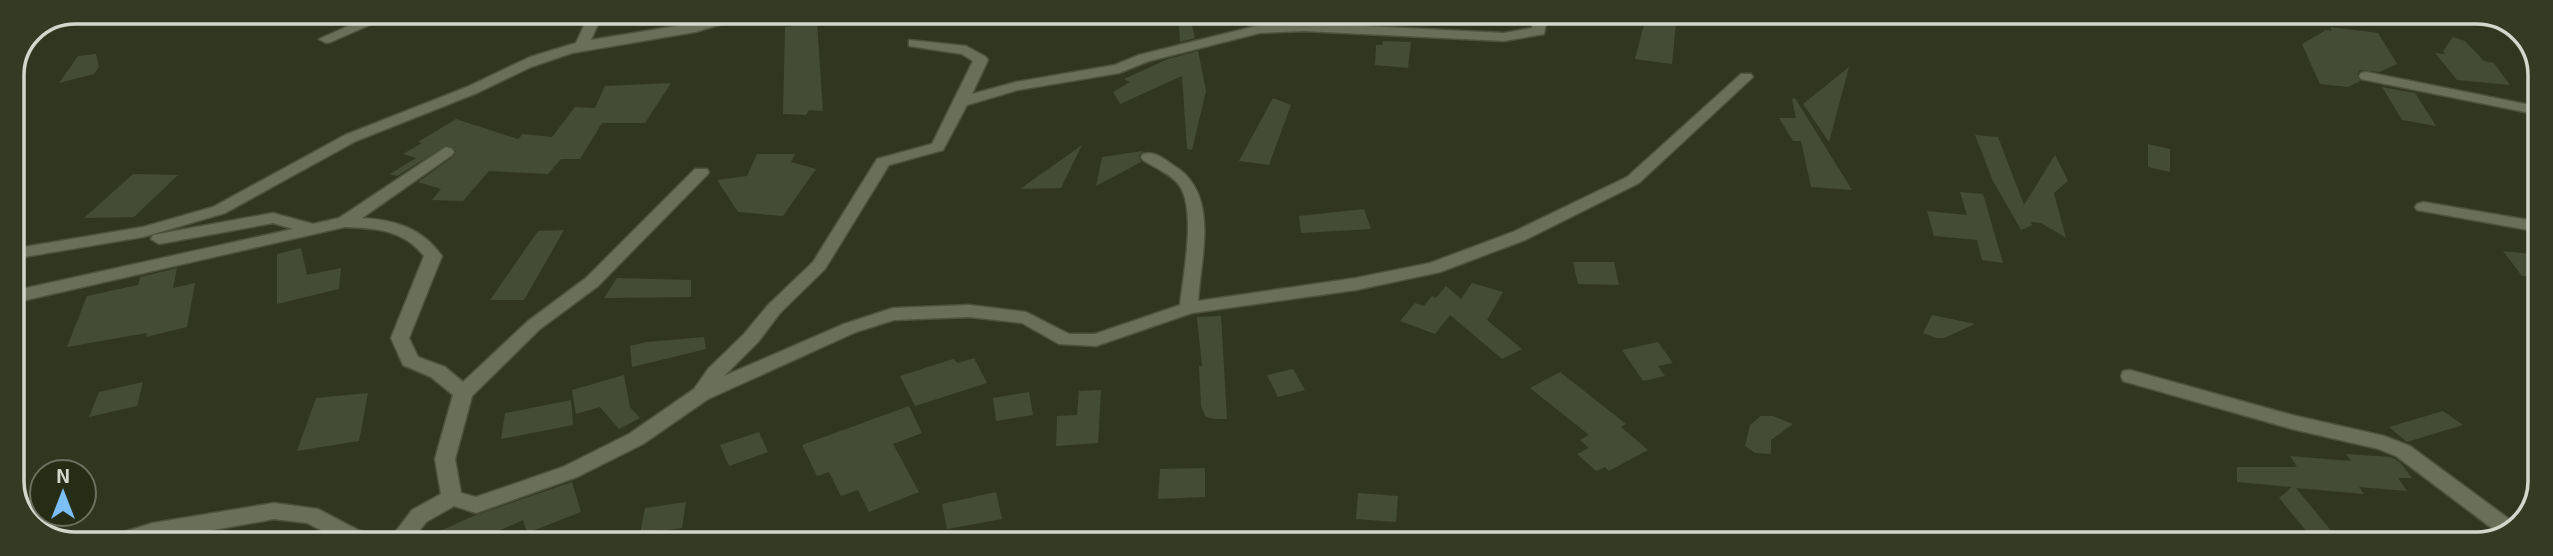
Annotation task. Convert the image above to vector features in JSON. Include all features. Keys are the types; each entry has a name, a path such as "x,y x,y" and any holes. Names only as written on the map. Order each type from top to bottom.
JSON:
{"street":[{"path":"326,39 363,24"},
{"path":"582,46 591,24"},
{"path":"24,251 69,242 163,229 219,210 256,193 311,158 366,132 544,57 582,46 694,29 710,24"},
{"path":"961,102 1016,86 1119,69 1144,58 1286,24"},
{"path":"1353,24 1504,37 1539,31 1540,24"},
{"path":"701,394 715,374 751,338 774,309 819,265 883,162 938,147 981,60 966,50 914,43"},
{"path":"2366,76 2528,109"},
{"path":"407,532 419,516 452,498 476,505 570,472 636,439 701,394 850,328 893,314 969,311 1026,318 1066,340 1096,340 1189,308 1349,285 1434,268 1519,236 1633,180 1746,77"},
{"path":"345,222 446,152"},
{"path":"1149,157 1179,176 1190,188 1196,206 1189,308"},
{"path":"452,498 445,459 463,393 534,326 592,282 701,172"},
{"path":"2423,207 2528,225"},
{"path":"69,242 122,245 273,218 312,228"},
{"path":"25,294 312,228 345,222 376,223 402,230 423,240 433,256 400,338 410,361 438,372 463,393"},
{"path":"2130,376 2292,422 2384,443 2403,451 2503,525"},
{"path":"150,532 274,510 311,514 344,532"}],"building":[{"path":"817,24 823,111 809,110 806,115 783,114 785,27"},
{"path":"1179,24 1192,24 1195,38 1180,42"},
{"path":"1644,24 1676,24 1672,64 1635,59"},
{"path":"2330,27 2378,33 2397,64 2379,72 2360,70 2357,75 2360,81 2348,87 2320,84 2302,44 2326,30 2332,31"},
{"path":"2453,37 2465,41 2484,61 2494,63 2510,85 2457,80 2435,53 2445,54 2443,51"},
{"path":"1383,41 1411,42 1408,68 1375,65 1376,45 1382,45"},
{"path":"1198,51 1206,91 1192,150 1187,149 1182,76 1120,104 1113,92 1130,82 1124,79 1168,59"},
{"path":"96,54 99,67 94,74 59,83 78,56"},
{"path":"1849,67 1829,142 1803,104"},
{"path":"671,83 645,123 602,123 580,159 561,159 548,174 489,171 463,201 432,200 441,189 418,182 454,156 456,151 447,145 397,176 390,174 416,158 403,154 456,119 518,139 523,134 552,137 575,107 595,108 605,86"},
{"path":"2382,87 2415,93 2436,126 2402,120"},
{"path":"1273,98 1291,105 1269,165 1239,161"},
{"path":"1795,98 1852,190 1811,187 1801,141 1793,141 1779,118 1796,118 1792,99"},
{"path":"1975,135 1998,137 2024,205 2055,155 2068,181 2054,193 2066,238 2041,223 2031,222 2032,225 2021,230 1993,181"},
{"path":"2148,144 2170,149 2170,172 2148,167"},
{"path":"1082,145 1061,188 1020,189"},
{"path":"1143,151 1139,156 1141,162 1096,186 1102,157"},
{"path":"757,154 795,154 791,162 816,169 783,216 738,212 717,180 747,176"},
{"path":"133,174 178,175 134,217 84,218"},
{"path":"1960,192 1983,194 2003,263 1982,260 1977,240 1934,236 1927,211 1967,215"},
{"path":"1364,209 1371,229 1301,233 1299,216"},
{"path":"564,230 524,300 490,300 538,231"},
{"path":"301,248 307,275 341,268 339,289 277,304 277,254"},
{"path":"2503,251 2528,254 2528,277 2522,276"},
{"path":"1573,262 1614,262 1619,285 1578,284"},
{"path":"177,268 173,288 195,283 187,327 146,337 147,333 67,347 87,296 138,285 140,277"},
{"path":"617,278 691,280 691,297 604,298"},
{"path":"1472,283 1503,292 1487,320 1522,349 1502,359 1450,315 1435,334 1400,321 1415,303 1424,306 1432,296 1436,298 1446,286 1461,299"},
{"path":"1932,315 1975,324 1944,338 1936,338 1923,333"},
{"path":"1221,316 1227,419 1214,419 1206,417 1201,406 1199,366 1202,366 1197,317"},
{"path":"704,337 706,349 632,367 630,346"},
{"path":"1658,342 1673,363 1658,366 1665,376 1643,381 1622,350"},
{"path":"974,358 987,383 915,406 900,376 953,359 958,363"},
{"path":"1293,369 1305,390 1278,397 1267,375"},
{"path":"1560,372 1626,424 1621,427 1648,450 1609,471 1605,467 1596,471 1577,454 1589,448 1580,440 1589,435 1530,388"},
{"path":"624,375 630,407 640,418 619,429 600,407 576,414 572,390"},
{"path":"143,382 137,406 89,417 99,392"},
{"path":"1101,390 1098,443 1056,446 1057,416 1077,415 1079,391"},
{"path":"1029,392 1033,415 996,421 993,398"},
{"path":"368,393 359,441 297,451 316,398"},
{"path":"571,400 573,425 501,439 505,413"},
{"path":"909,406 922,433 893,444 919,492 869,512 858,490 841,496 829,472 817,476 802,445"},
{"path":"2443,411 2463,425 2407,442 2389,427"},
{"path":"1761,416 1773,416 1793,424 1771,440 1771,454 1755,453 1745,446 1750,425"},
{"path":"759,432 768,452 729,466 720,445"},
{"path":"2346,454 2391,457 2400,462 2412,478 2398,478 2407,491 2359,487 2364,494 2296,488 2332,532 2307,532 2279,498 2292,487 2237,482 2237,467 2297,467 2290,456 2351,461"},
{"path":"1205,468 1205,497 1158,499 1160,469"},
{"path":"572,482 581,512 530,532 527,532 523,520 496,532 438,532 476,515"},
{"path":"996,492 1002,519 947,529 942,504"},
{"path":"1358,493 1398,496 1396,522 1356,519"},
{"path":"686,502 682,528 640,532 645,508"}]}
